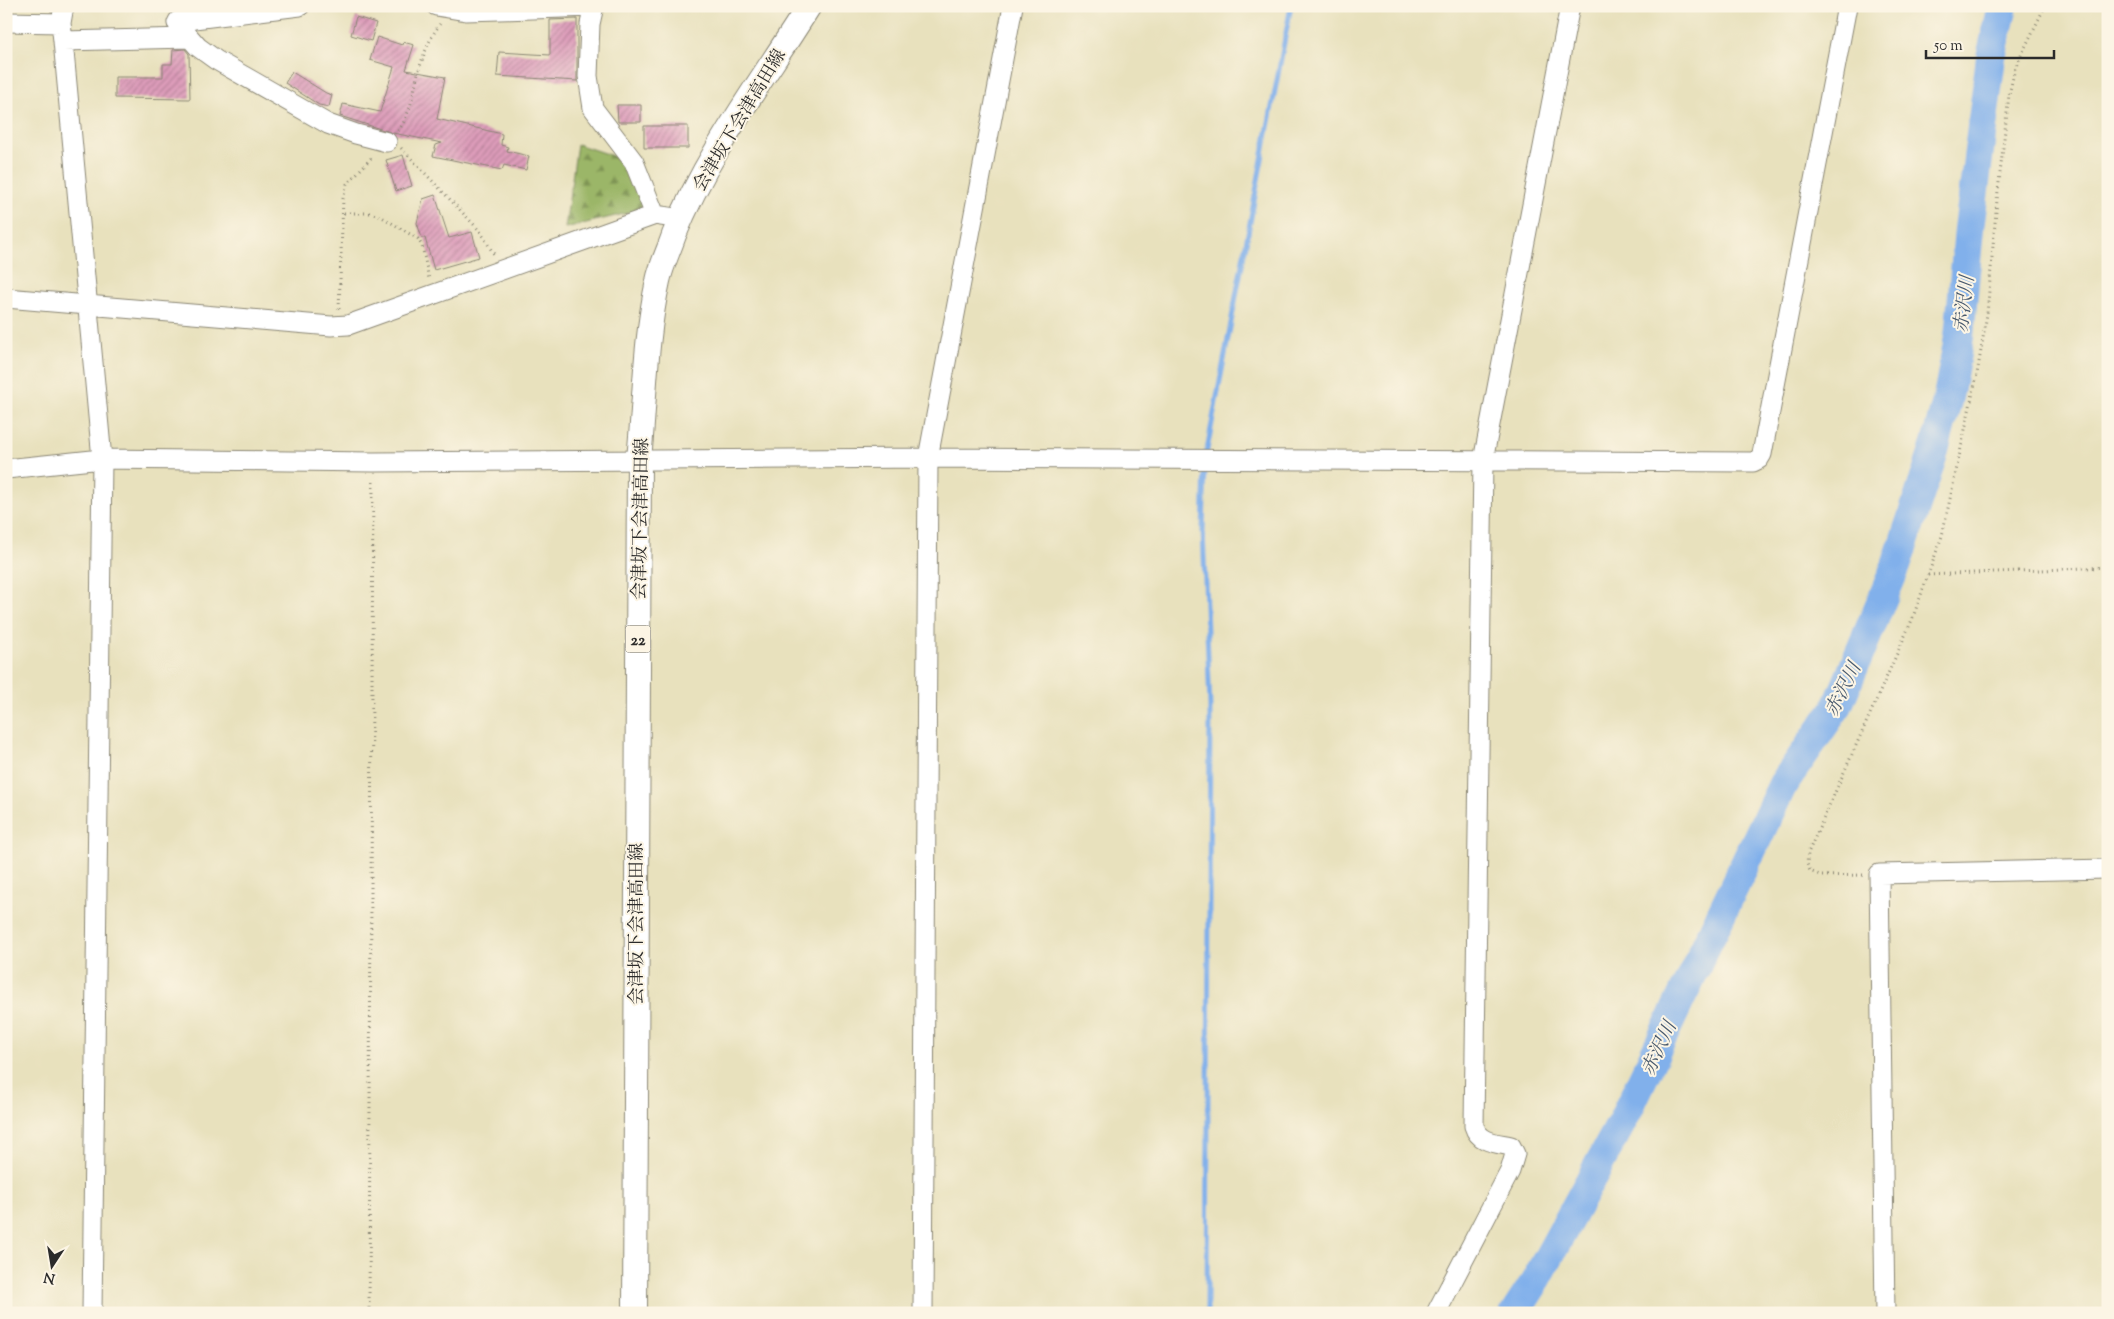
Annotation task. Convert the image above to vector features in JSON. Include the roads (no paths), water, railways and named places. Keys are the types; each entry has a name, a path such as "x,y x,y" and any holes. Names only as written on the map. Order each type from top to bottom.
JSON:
{"main road":[{"name":"会津坂下会津高田線","path":"635,1313 639,459 651,324 658,280 681,220 697,186 734,122 809,6"}],"street":[{"path":"300,6 178,20 178,23 189,38 216,60 328,124 356,134 389,140"},
{"path":"455,8 594,6 590,24 588,76 593,108 634,162 655,215"},
{"path":"922,1313 928,458 1013,6"},
{"path":"1436,1313 1510,1171 1515,1154 1511,1146 1493,1143 1482,1138 1476,1132 1474,1126 1483,461 1570,6"},
{"path":"6,469 102,459 373,462 928,458 1753,462 1759,459 1762,454 1847,6"},
{"path":"6,22 63,23 189,38"},
{"path":"63,23 102,459 92,1313"},
{"path":"6,298 339,325 348,324 655,215 681,220"},
{"path":"1886,1313 1879,874 2108,869"}],"waterway":[{"path":"1206,455 1291,6"},
{"name":"赤沢川","path":"1515,1313 1535,1282 1623,1120 1783,784 1838,705 1896,566 1933,454 1948,397 1959,337 1969,229 1991,57 2003,6"},
{"path":"1205,464 1203,531 1210,706 1207,1313"}]}
